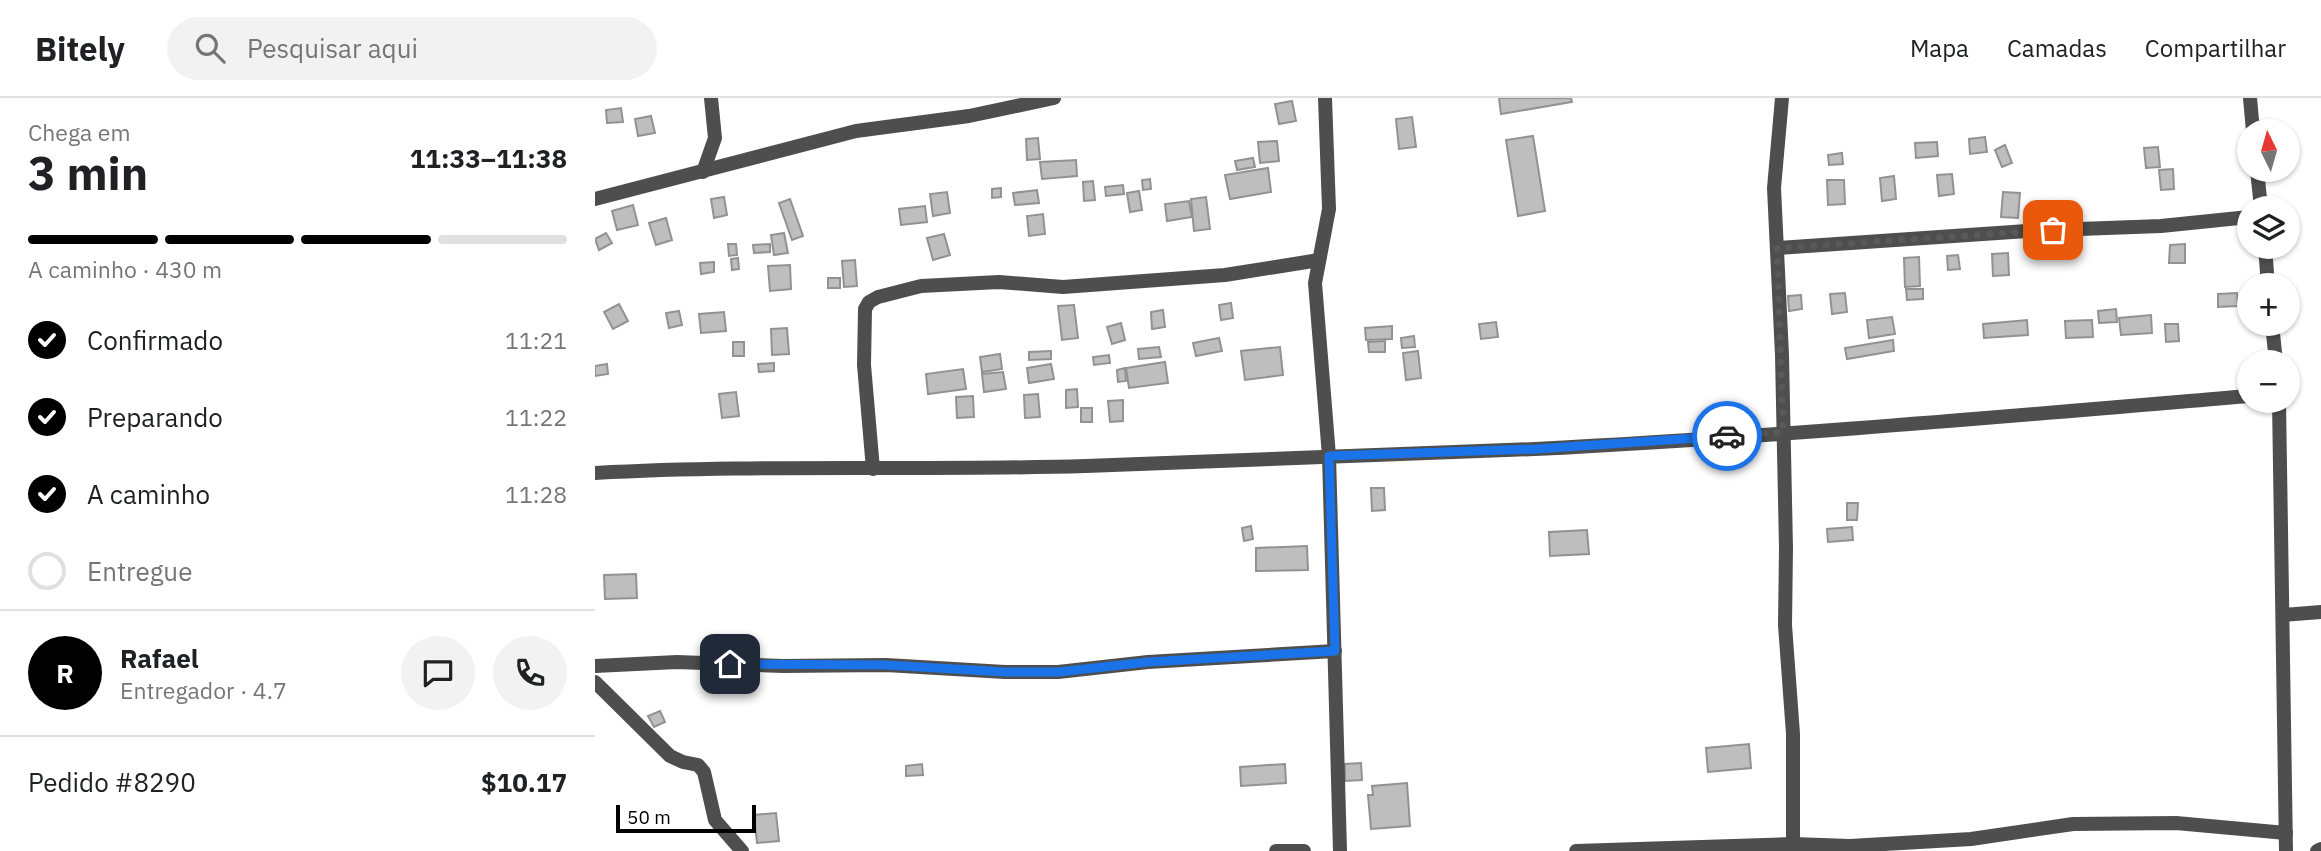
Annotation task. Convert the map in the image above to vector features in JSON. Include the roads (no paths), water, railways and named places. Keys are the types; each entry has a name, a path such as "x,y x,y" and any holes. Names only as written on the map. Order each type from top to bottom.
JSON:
{"street":[{"path":"703,172 715,138 711,98"},
{"path":"595,199 856,131 969,116 1054,98"},
{"path":"1325,98 1329,209 1315,283 1329,456 1340,851"},
{"path":"1782,98 1774,188 1783,432 1785,625 1793,733 1793,848"},
{"path":"2250,98 2252,119"},
{"path":"1777,248 2161,226 2237,219"},
{"path":"873,469 865,365 865,309 869,302 878,297 921,286 999,282 1063,287 1225,275 1319,260"},
{"path":"595,473 693,467 873,469 1083,466 1536,449 2237,397"},
{"path":"2279,413 2286,851"},
{"path":"2283,615 2321,612"},
{"path":"595,666 677,662 783,666 886,665 1005,672 1058,672 1148,662 1335,651"},
{"path":"595,682 670,756 698,765 704,772 715,820 742,851"},
{"path":"1576,851 1850,846 1971,839 2073,824 2176,822 2286,833"},
{"path":"1276,851 1304,851"}]}
